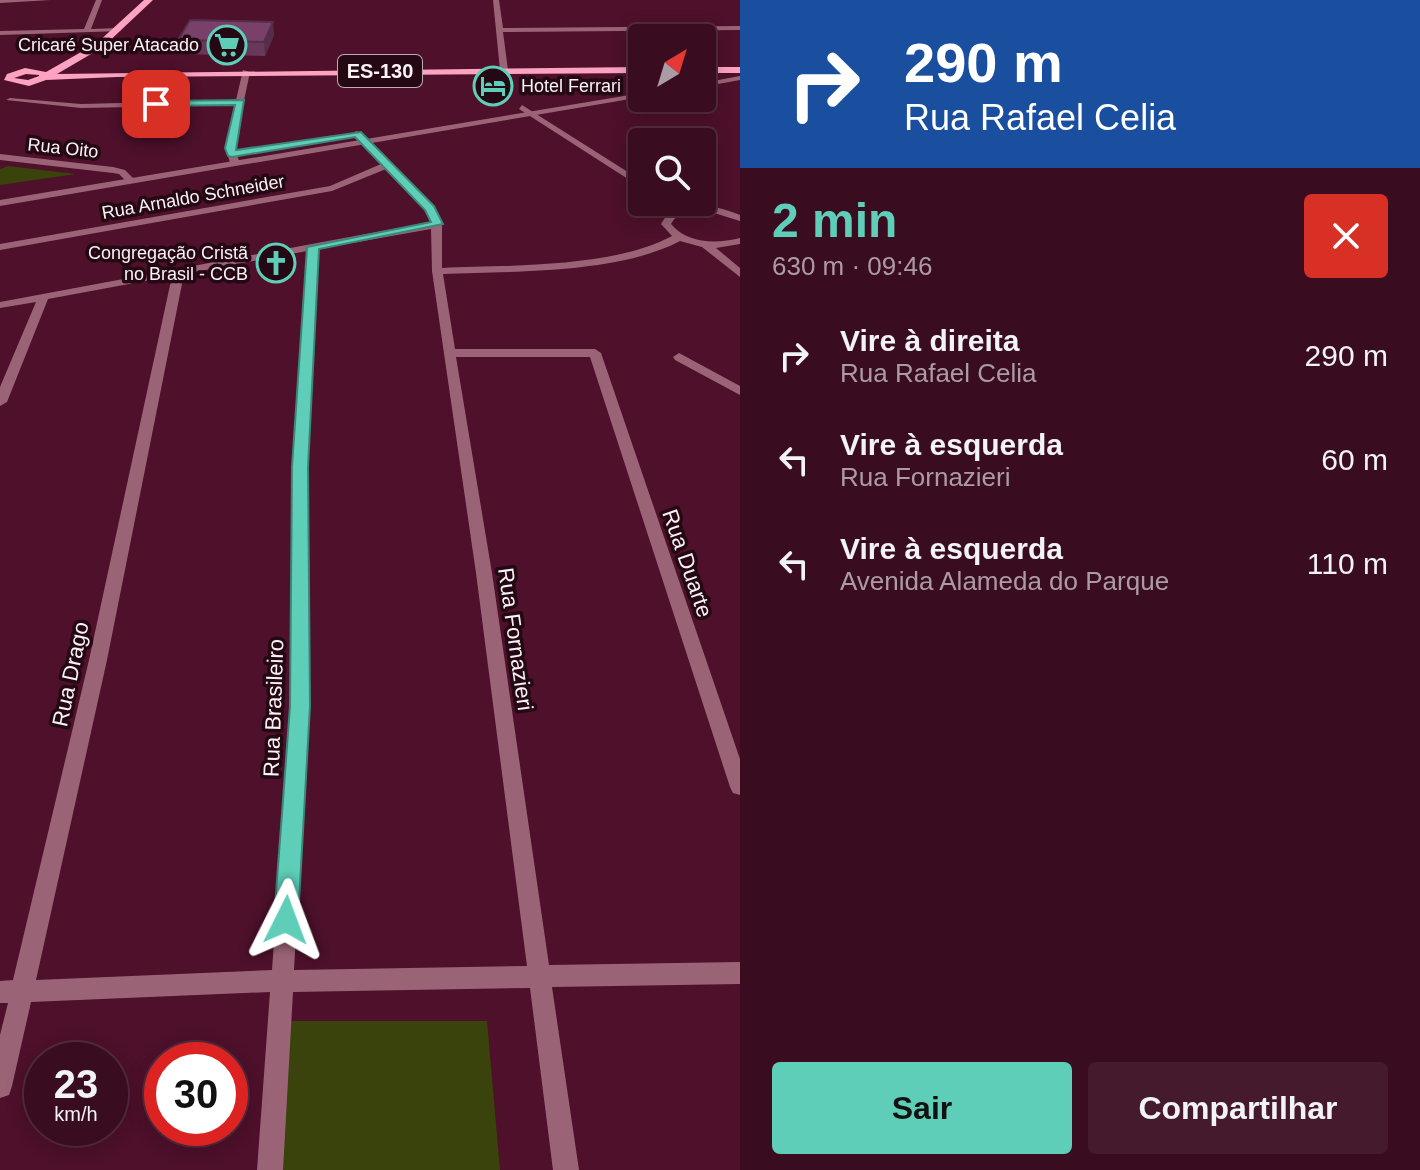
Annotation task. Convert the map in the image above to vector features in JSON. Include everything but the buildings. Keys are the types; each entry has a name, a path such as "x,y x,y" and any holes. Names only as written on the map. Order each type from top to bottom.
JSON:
{"main road":[{"path":"21,85 9,80 10,76 57,69 77,59 119,30 149,0"},
{"path":"77,59 88,67 112,73"},
{"path":"0,82 21,85 37,73 77,59"},
{"name":"ES-130","path":"57,69 112,73"},
{"name":"ES-130","path":"37,73 628,70"},
{"path":"716,71 740,70"},
{"path":"0,72 37,73"}],"street":[{"path":"0,1 48,0"},
{"path":"87,31 99,0"},
{"path":"496,0 504,70"},
{"path":"716,30 740,16"},
{"path":"500,30 740,28"},
{"path":"0,33 119,30"},
{"path":"233,159 230,148 246,72"},
{"path":"716,82 740,78"},
{"path":"0,108 21,85"},
{"path":"0,203 131,181 357,134 628,90"},
{"path":"0,192 122,172 365,142 628,97"},
{"path":"10,100 81,106 241,102"},
{"path":"522,107 628,176"},
{"path":"0,305 437,224 430,209 357,134"},
{"name":"Rua Oito","path":"0,157 122,172"},
{"name":"Rua Arnaldo Schneider","path":"0,247 332,188 387,165"},
{"path":"122,172 131,181"},
{"path":"716,211 740,218"},
{"path":"671,216 667,218 670,230 679,237 705,244 740,241"},
{"name":"Rua Fornazieri","path":"437,224 434,239 437,271 484,573 566,1170"},
{"path":"437,271 557,265 647,251 679,237"},
{"path":"705,244 740,274"},
{"name":"Rua Brasileiro","path":"270,1170 300,706 300,467 313,247"},
{"name":"Rua Drago","path":"0,1086 11,991 98,660 179,271"},
{"path":"0,402 44,296"},
{"name":"Rua Duarte","path":"450,353 595,353 740,787"},
{"path":"679,357 740,391"},
{"path":"11,991 282,981 740,973"}],"green space":[{"path":"8,166 76,174 0,185 0,169"},
{"path":"285,1021 487,1021 500,1170 277,1170"}],"place":[{"name":"Cricaré Super Atacado","path":"227,45"},
{"name":"Hotel Ferrari","path":"493,86"},
{"name":"Congregação Cristã no Brasil - CCB","path":"276,263"}],"route":[{"path":"156,104 241,102 230,148 232,154 357,134 436,215 437,224 313,247 300,467 300,706 286,920"}]}
